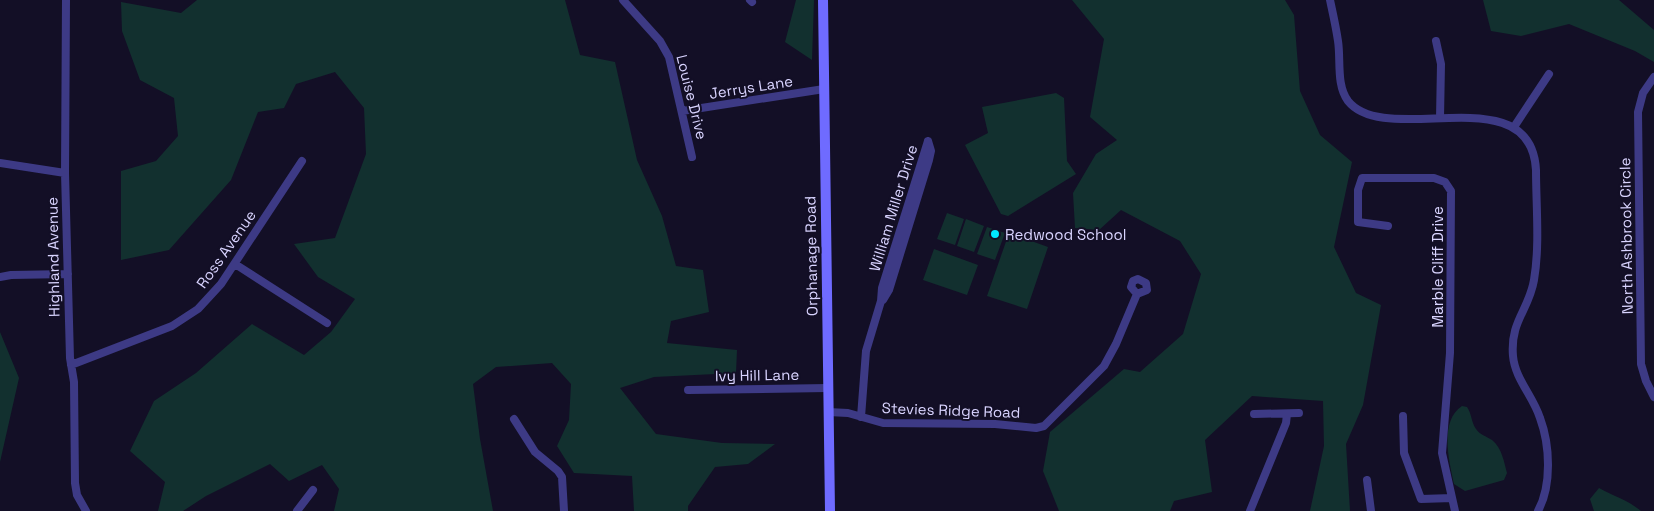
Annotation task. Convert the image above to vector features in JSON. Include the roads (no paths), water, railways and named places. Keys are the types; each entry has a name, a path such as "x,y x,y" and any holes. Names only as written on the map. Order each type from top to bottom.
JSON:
{"main road":[{"name":"Orphanage Road","path":"823,0 830,511"}],"street":[{"name":"Highland Avenue","path":"66,0 65,173 71,365 74,382 75,483 77,495 86,511"},
{"name":"Louise Drive","path":"623,0 665,48 692,157"},
{"path":"1330,0 1338,41 1341,84 1349,102 1360,112 1377,117 1494,120 1514,127 1526,138 1535,159 1534,279 1529,299 1515,327 1513,353 1516,369 1540,417 1546,440 1547,470 1545,494 1538,511"},
{"path":"1436,41 1441,64 1440,118"},
{"path":"1514,127 1549,74"},
{"name":"North Ashbrook Circle","path":"1654,76 1643,93 1638,112 1642,364 1646,381 1654,397"},
{"name":"Jerrys Lane","path":"682,111 824,89"},
{"name":"William Miller Drive","path":"861,417 866,351 882,301 889,290 930,160 931,151 928,141 882,288 882,301"},
{"name":"Ross Avenue","path":"71,365 150,336 188,317 210,298 235,264 302,161"},
{"path":"0,163 65,173"},
{"name":"Marble Cliff Drive","path":"1388,226 1358,222 1358,190 1362,178 1434,178 1448,185 1451,191 1451,327 1442,453 1454,511"},
{"path":"235,264 327,323"},
{"path":"0,277 68,274"},
{"name":"Stevies Ridge Road","path":"828,412 848,413 883,423 995,424 1036,428 1044,426 1104,366 1114,349 1137,294"},
{"name":"Ivy Hill Lane","path":"688,390 828,388"},
{"path":"1254,414 1299,413"},
{"path":"1250,511 1286,423 1287,414"},
{"path":"1403,416 1404,453 1421,499 1452,498"},
{"path":"514,419 536,452 558,470 562,477 564,511"},
{"path":"1367,480 1371,511"},
{"path":"297,511 313,490"}],"place":[{"name":"Redwood School","path":"995,234"}]}
